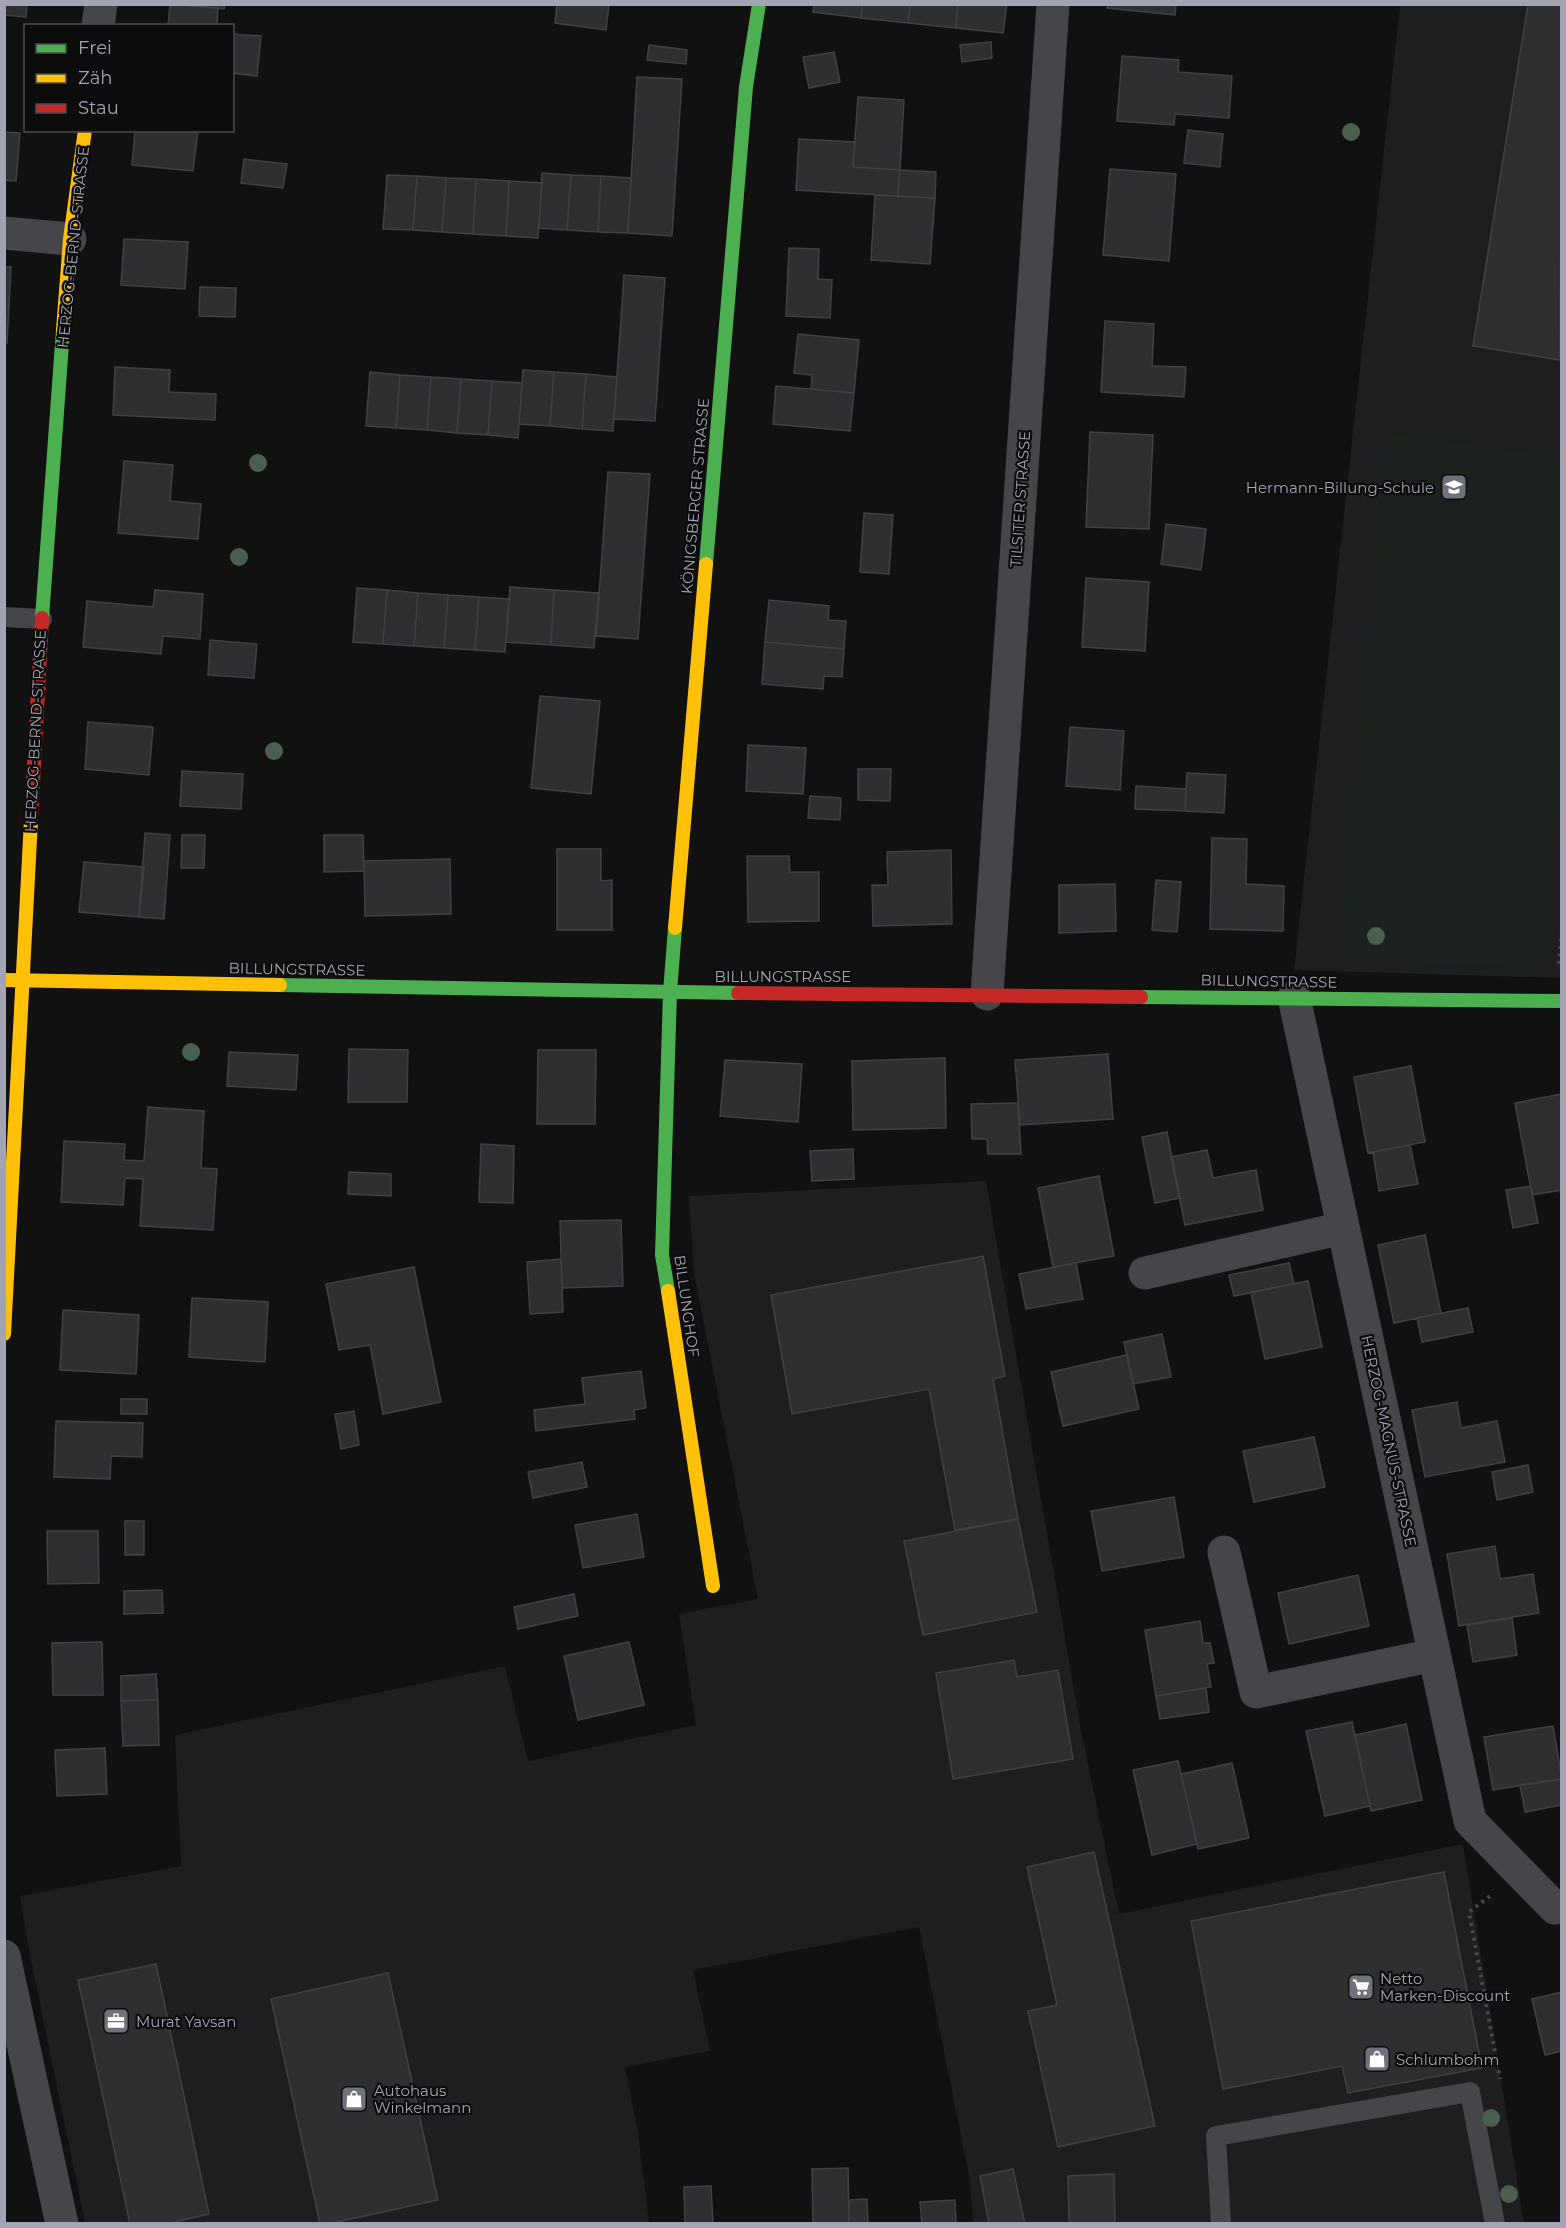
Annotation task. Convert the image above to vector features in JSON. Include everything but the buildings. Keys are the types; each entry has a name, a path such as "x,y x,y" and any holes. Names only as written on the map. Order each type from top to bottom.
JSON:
{"street":[{"path":"98,24 101,4"},
{"name":"KÖNIGSBERGER STRASSE","path":"670,992 746,87 759,4"},
{"name":"TILSITER STRASSE","path":"987,994 1053,4"},
{"name":"HERZOG-BERND-STRASSE","path":"4,1334 42,619 70,239 85,132"},
{"path":"4,233 70,239"},
{"name":"BILLUNGSTRASSE","path":"4,980 670,992 1562,1001"},
{"name":"BILLUNGHOF","path":"670,992 662,1255 713,1586"},
{"name":"HERZOG-MAGNUS-STRASSE","path":"1294,997 1470,1821 1555,1908"},
{"path":"1145,1273 1343,1228"},
{"path":"1224,1552 1256,1692 1434,1655"},
{"path":"4,1956 62,2223"}],"lane":[{"path":"4,617 42,619"},
{"path":"1221,2223 1216,2136 1470,2092 1495,2223"}],"path":[{"path":"1470,2092 1501,2087 1469,1912 1521,1873"}],"shaded area":[{"name":"Hermann-Billung-Schule","path":"1400,5 1561,5 1561,978 1294,970"},
{"path":"1390,434 1561,458 1562,738 1539,968 1341,959"},
{"path":"986,1181 1081,1730 1119,1914 1463,1844 1524,2223 973,2223 970,2181 919,1927 693,1970 710,2051 625,2067 638,2133 649,2223 85,2223 20,1896 181,1866 175,1735 505,1666 528,1761 696,1725 679,1614 758,1599 694,1273 689,1196"}],"traffic: fast":[{"path":"706,564 746,87 759,4"},
{"path":"42,618 63,330"},
{"path":"668,1291 662,1255 670,992 675,928"},
{"path":"280,985 738,993"},
{"path":"1141,997 1562,1001"}],"traffic: slow":[{"path":"63,330 70,239 85,132"},
{"path":"675,928 706,564"},
{"path":"4,1334 31,820"},
{"path":"4,980 280,985"},
{"path":"668,1291 713,1586"}],"traffic: jam":[{"path":"31,820 42,618"},
{"path":"738,993 1141,997"}],"place":[{"name":"Hermann-Billung-Schule","path":"1454,487"},
{"name":"Netto Marken-Discount","path":"1361,1987"},
{"name":"Murat Yavsan","path":"116,2021"},
{"name":"Schlumbohm","path":"1377,2059"},
{"name":"Autohaus Winkelmann","path":"354,2099"}]}
